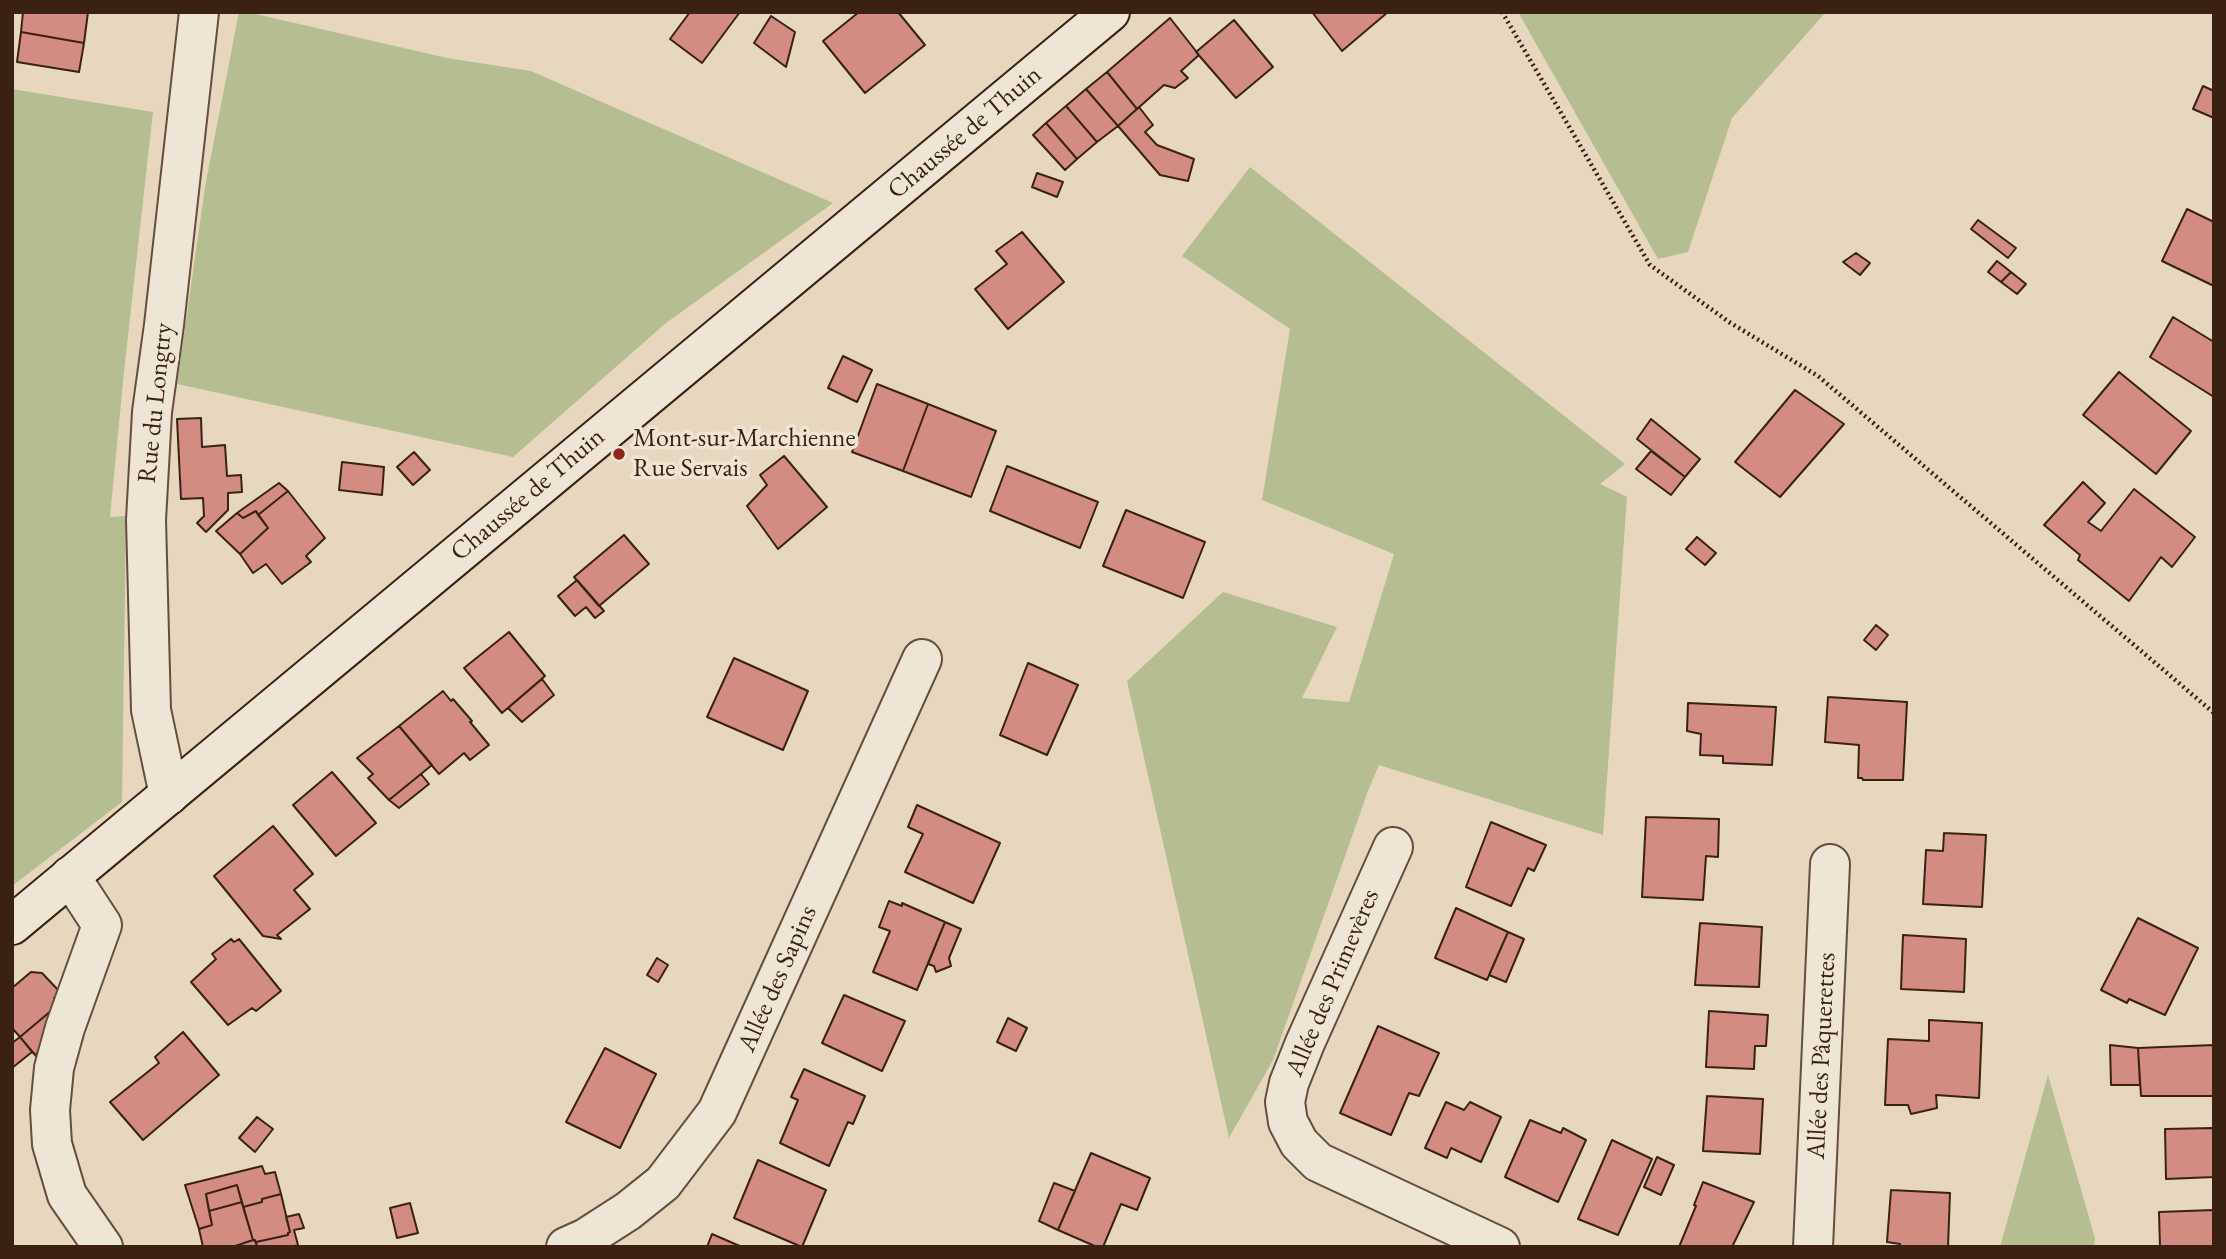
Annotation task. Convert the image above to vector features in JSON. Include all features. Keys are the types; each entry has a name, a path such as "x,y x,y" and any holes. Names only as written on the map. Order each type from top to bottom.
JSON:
{"street":[{"name":"Rue du Longtry","path":"169,795 151,710 146,520 152,412 199,12"},
{"name":"Chaussée de Thuin","path":"12,925 1110,12"},
{"name":"Allée des Sapins","path":"566,1247 586,1238 628,1211 663,1183 718,1112 922,659"},
{"name":"Allée des Primevères","path":"1393,847 1289,1083 1285,1101 1288,1122 1299,1143 1318,1162 1500,1247"},
{"name":"Allée des Pâquerettes","path":"1813,1247 1830,864"},
{"path":"70,876 102,925 65,1028 54,1068 50,1110 52,1144 67,1195 103,1247"}],"path":[{"path":"1502,12 1650,265 1729,322 1818,376 2214,713"}],"green space":[{"path":"239,12 447,58 531,71 833,203 666,323 513,457 177,384 205,187"},
{"path":"1518,12 1826,12 1732,118 1688,252 1658,259"},
{"path":"12,89 153,112 110,517 126,516 122,802 12,886"},
{"path":"1250,167 1625,464 1600,484 1627,497 1603,835 1379,765 1273,1060 1229,1138 1127,681 1223,592 1337,627 1302,698 1349,702 1394,554 1262,500 1290,329 1182,256"},
{"path":"2048,1075 2095,1238 2094,1247 2000,1247"}],"building":[{"path":"23,12 88,12 84,43 21,32"},
{"path":"690,12 740,12 702,63 670,39"},
{"path":"859,12 898,12 925,45 865,93 823,41"},
{"path":"1312,12 1388,12 1342,51"},
{"path":"771,16 795,32 786,67 754,43"},
{"path":"1170,18 1199,55 1181,71 1188,78 1175,88 1164,85 1137,109 1107,72"},
{"path":"1234,20 1273,67 1236,98 1196,52"},
{"path":"21,32 84,43 79,72 17,62"},
{"path":"1107,72 1137,109 1118,126 1086,89"},
{"path":"2203,86 2214,91 2214,118 2193,109"},
{"path":"1086,89 1118,126 1097,142 1066,106"},
{"path":"1066,106 1097,142 1077,159 1046,123"},
{"path":"1139,107 1153,125 1145,132 1157,145 1194,159 1188,181 1160,175 1118,126"},
{"path":"1046,123 1077,159 1065,170 1033,135"},
{"path":"1037,173 1063,182 1057,197 1032,187"},
{"path":"2187,209 2214,222 2214,286 2162,261"},
{"path":"1978,220 2016,248 2008,258 1971,229"},
{"path":"1022,232 1064,282 1008,329 975,289 1007,264 996,251"},
{"path":"1856,253 1870,263 1860,275 1843,262"},
{"path":"1997,261 2011,272 2001,282 1988,272"},
{"path":"2011,272 2026,284 2017,294 2001,282"},
{"path":"2173,317 2214,342 2214,397 2150,357"},
{"path":"843,356 872,370 857,402 828,388"},
{"path":"2119,372 2191,431 2156,474 2083,415"},
{"path":"877,384 928,404 903,471 852,452"},
{"path":"1795,390 1844,424 1780,497 1735,462"},
{"path":"928,404 996,431 971,497 903,471"},
{"path":"201,418 202,447 225,445 227,476 241,475 242,492 228,493 228,510 206,532 197,523 204,516 203,498 181,499 177,419"},
{"path":"1651,419 1700,459 1685,477 1637,439"},
{"path":"1651,451 1685,477 1671,495 1636,469"},
{"path":"414,452 430,470 413,485 397,467"},
{"path":"784,456 827,507 778,549 747,506 767,485 760,475"},
{"path":"342,462 384,467 382,495 339,490"},
{"path":"1007,466 1098,502 1080,548 990,511"},
{"path":"2083,482 2105,503 2088,522 2101,531 2134,489 2195,537 2172,567 2161,557 2129,601 2078,560 2080,555 2044,525"},
{"path":"279,483 288,491 258,515 256,511 243,518 237,513"},
{"path":"288,491 325,538 306,556 311,562 282,584 266,564 253,573 240,554 268,528 258,515"},
{"path":"1126,510 1205,542 1183,598 1103,566"},
{"path":"256,511 268,528 240,554 216,531 237,513 243,518"},
{"path":"624,535 649,564 599,606 574,577"},
{"path":"1697,537 1716,553 1705,565 1686,549"},
{"path":"577,580 604,611 595,618 586,607 575,616 558,596"},
{"path":"1876,625 1888,635 1876,650 1864,640"},
{"path":"509,632 545,676 502,713 464,668"},
{"path":"734,658 808,691 783,750 707,717"},
{"path":"1028,663 1078,685 1047,755 1000,735"},
{"path":"542,679 554,695 522,722 508,708"},
{"path":"443,691 472,721 470,722 489,745 470,760 464,753 439,774 399,726"},
{"path":"1828,697 1907,702 1903,780 1858,778 1859,745 1825,742"},
{"path":"1688,703 1776,707 1772,765 1723,763 1723,756 1700,755 1701,734 1687,731"},
{"path":"399,726 432,765 389,800 368,778 373,774 357,758"},
{"path":"332,772 376,823 336,856 293,805"},
{"path":"421,774 429,784 399,808 389,800"},
{"path":"917,805 1000,843 973,903 905,872 923,834 908,827"},
{"path":"1646,817 1719,819 1718,857 1706,856 1703,900 1642,897"},
{"path":"1491,822 1546,845 1534,871 1528,868 1511,906 1466,887"},
{"path":"273,826 313,874 294,890 310,909 277,935 281,939 263,936 214,876"},
{"path":"1944,833 1986,835 1982,907 1923,904 1926,850 1943,851"},
{"path":"889,901 902,906 902,903 945,922 917,990 873,972 890,931 879,927"},
{"path":"1456,908 1508,932 1487,980 1435,958"},
{"path":"2138,918 2198,948 2165,1015 2129,999 2127,1003 2101,990"},
{"path":"945,922 961,929 949,958 951,966 936,972 934,966 928,964"},
{"path":"1700,923 1762,927 1759,987 1695,985"},
{"path":"1508,932 1524,939 1506,982 1489,975"},
{"path":"1903,935 1966,939 1964,992 1901,989"},
{"path":"231,939 234,942 239,939 281,991 256,1011 252,1008 228,1025 191,982 216,959 212,954"},
{"path":"657,958 668,965 658,982 647,975"},
{"path":"31,972 42,973 60,992 54,998 58,1005 20,1037 12,1028 12,988"},
{"path":"844,995 905,1021 882,1071 822,1043"},
{"path":"58,1005 36,1056 20,1037"},
{"path":"1709,1011 1768,1015 1766,1046 1755,1046 1754,1069 1706,1067"},
{"path":"1008,1018 1027,1028 1016,1051 997,1042"},
{"path":"1929,1020 1982,1023 1979,1098 1936,1095 1937,1108 1911,1114 1908,1105 1885,1105 1888,1039 1929,1041"},
{"path":"1378,1026 1439,1053 1419,1096 1409,1093 1391,1135 1340,1113"},
{"path":"183,1032 219,1075 143,1140 110,1102 159,1063 155,1057"},
{"path":"20,1037 32,1052 12,1068 12,1043"},
{"path":"2110,1045 2138,1048 2140,1085 2111,1085"},
{"path":"2214,1045 2214,1096 2141,1096 2138,1048"},
{"path":"605,1048 656,1074 620,1148 566,1122"},
{"path":"804,1069 865,1096 853,1124 848,1122 829,1166 780,1143 798,1100 791,1097"},
{"path":"1707,1096 1763,1099 1760,1154 1703,1151"},
{"path":"1446,1102 1464,1110 1470,1102 1501,1117 1481,1162 1451,1148 1447,1158 1425,1148"},
{"path":"257,1117 273,1129 255,1152 239,1138"},
{"path":"1530,1120 1561,1133 1563,1128 1586,1140 1558,1202 1505,1177"},
{"path":"2214,1128 2214,1177 2166,1179 2165,1129"},
{"path":"1612,1140 1652,1159 1618,1235 1578,1219"},
{"path":"1091,1153 1150,1178 1137,1210 1121,1204 1103,1247 1097,1247 1058,1230"},
{"path":"1657,1157 1674,1165 1661,1195 1644,1187"},
{"path":"758,1160 826,1190 802,1247 734,1218"},
{"path":"262,1166 265,1174 275,1172 281,1194 243,1207 237,1185 206,1194 212,1225 199,1229 185,1185"},
{"path":"1703,1182 1754,1202 1732,1247 1679,1247"},
{"path":"1054,1183 1075,1191 1058,1230 1039,1221"},
{"path":"237,1185 242,1202 209,1211 206,1194"},
{"path":"1891,1190 1950,1193 1948,1247 1900,1247 1900,1244 1887,1242"},
{"path":"281,1194 290,1232 288,1235 256,1242 253,1240 243,1207"},
{"path":"242,1202 253,1240 232,1247 203,1247 199,1229 212,1225 209,1211"},
{"path":"410,1203 418,1233 397,1238 390,1208"},
{"path":"2213,1210 2214,1247 2160,1247 2159,1212"},
{"path":"299,1214 304,1228 294,1230 298,1245 257,1247 256,1242 288,1235 290,1232 286,1217"},
{"path":"712,1234 742,1247 707,1247"},
{"path":"253,1240 257,1247 232,1247"}],"place":[{"name":"Mont-sur-Marchienne Rue Servais","path":"619,454"}]}
